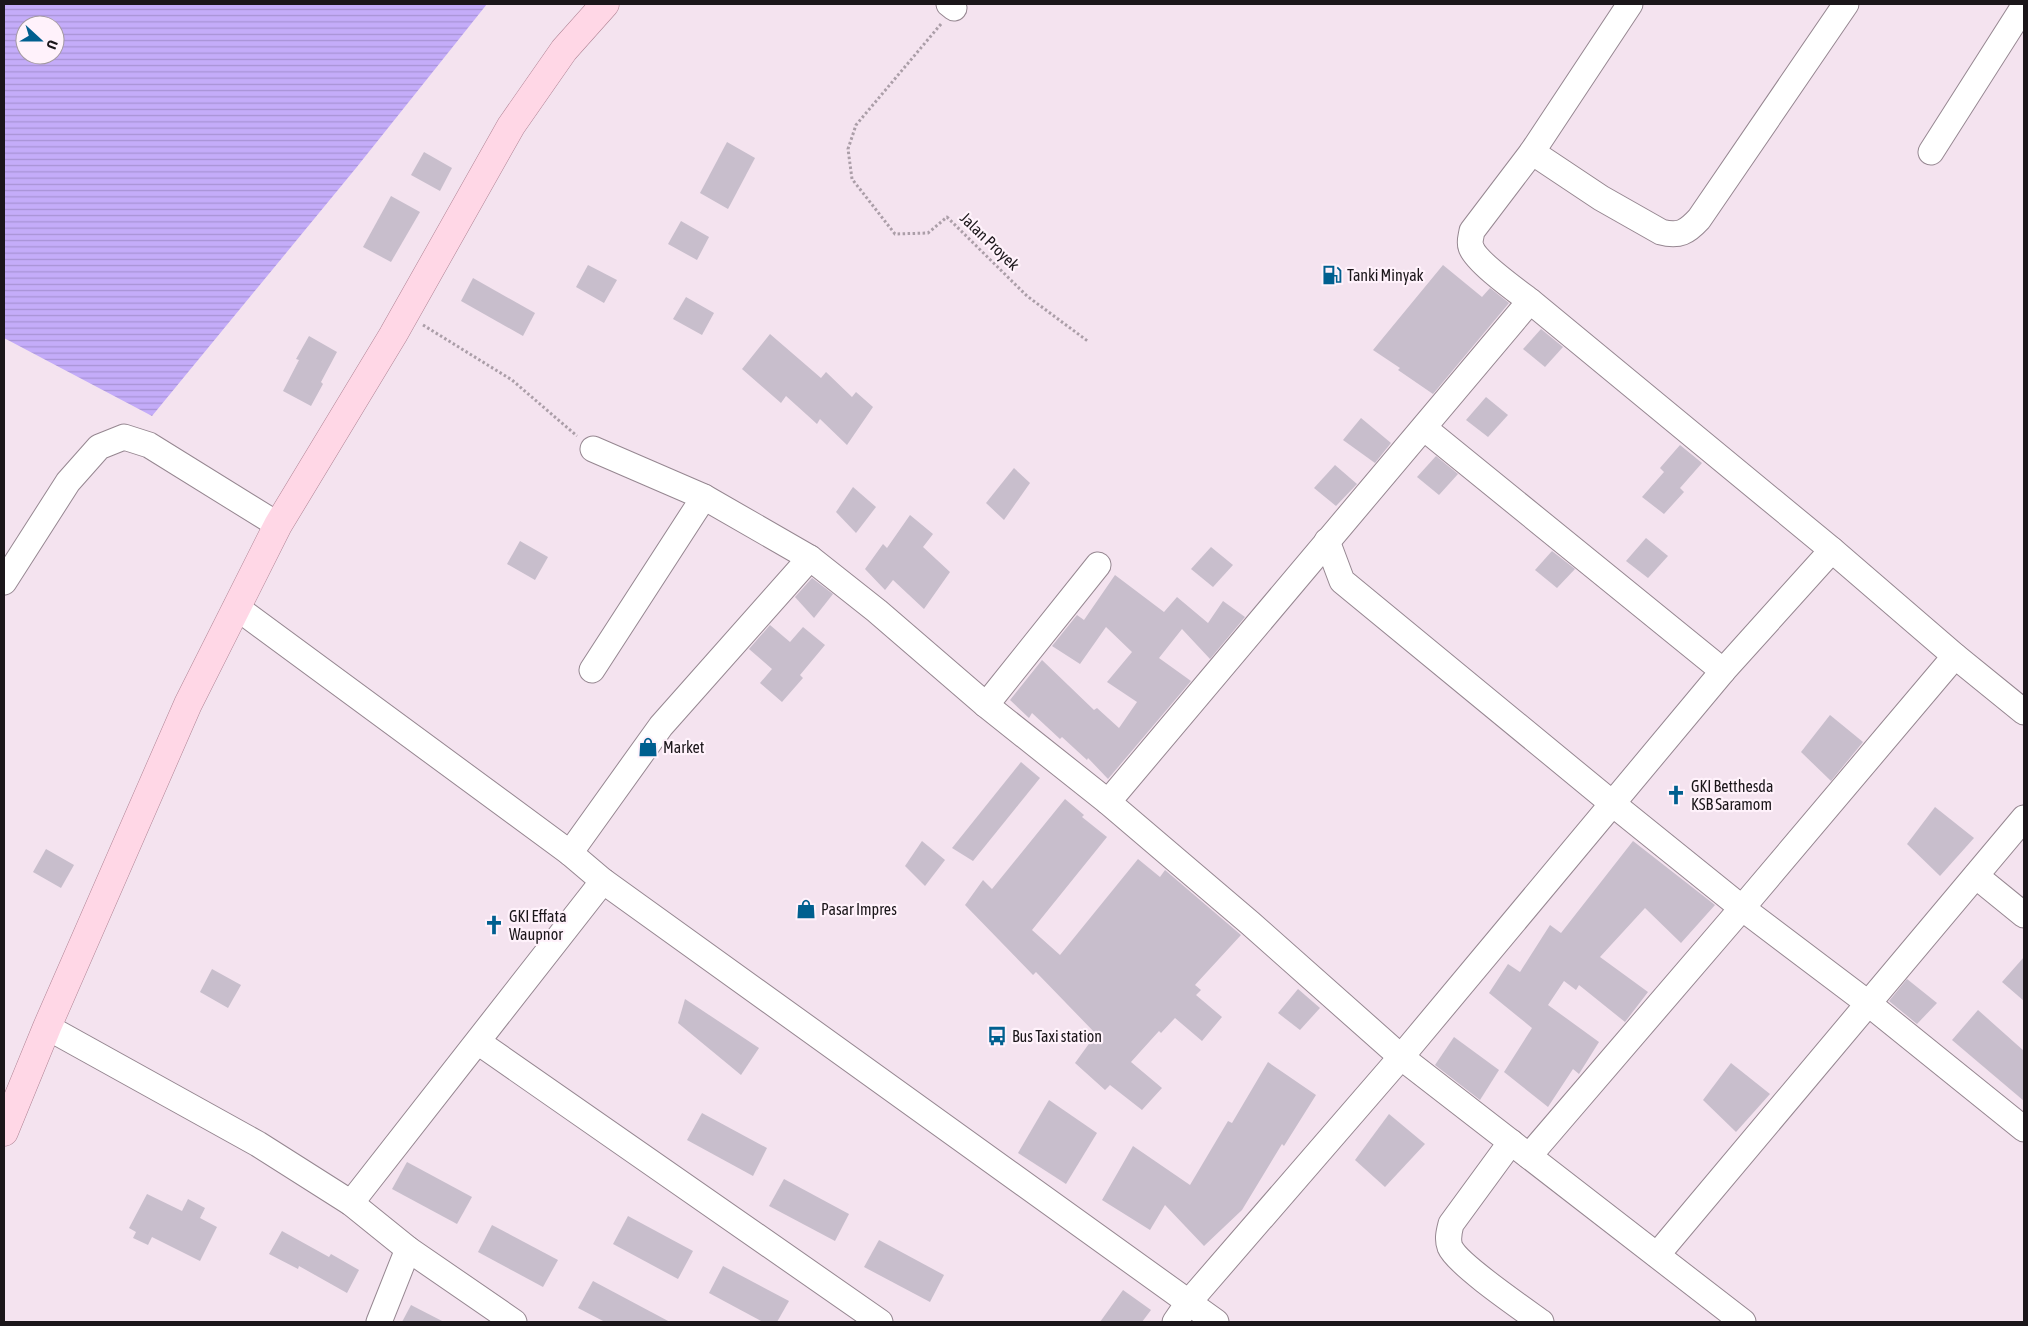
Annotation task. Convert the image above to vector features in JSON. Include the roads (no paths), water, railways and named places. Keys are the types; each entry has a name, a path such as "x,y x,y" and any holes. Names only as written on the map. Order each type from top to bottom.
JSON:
{"main road":[{"path":"4,1132 47,1027 188,704 278,525 405,314 511,126 564,50 604,4"}],"street":[{"path":"1630,4 1532,152 1472,231 1470,240 1472,250 1484,263 1832,550 1955,656 2024,712"},
{"path":"1532,152 1601,198 1661,232 1670,235 1681,234 1690,229 1699,219 1846,4"},
{"path":"1931,152 2024,6"},
{"path":"1108,802 1530,301"},
{"path":"1424,428 1723,671"},
{"path":"4,582 68,482 100,447 124,438 148,445 278,525"},
{"path":"593,449 704,497 810,558 878,611 986,705 1108,802 1250,923 1401,1057 1743,1322"},
{"path":"592,670 704,497"},
{"path":"1327,540 1342,581 1742,908 1869,1004 2024,1129"},
{"path":"1181,1312 1401,1057 1723,671 1832,550"},
{"path":"570,853 660,726 810,558"},
{"path":"986,705 1098,565"},
{"path":"1299,576 1342,581"},
{"path":"236,607 570,853 603,881 1181,1312 1216,1322"},
{"path":"1541,1322 1455,1255 1450,1247 1448,1237 1451,1224 1742,908 1955,656"},
{"path":"1657,1255 2024,818"},
{"path":"1976,876 2024,915"},
{"path":"351,1203 603,881"},
{"path":"47,1027 258,1144 351,1203 408,1249 514,1322"},
{"path":"478,1042 880,1322"},
{"path":"379,1322 408,1249"}],"place":[{"name":"Tanki Minyak","path":"1332,275"},
{"name":"Market","path":"648,747"},
{"name":"GKI Betthesda KSB Saramom","path":"1676,795"},
{"name":"Pasar Impres","path":"806,909"},
{"name":"GKI Effata Waupnor","path":"494,925"},
{"name":"Bus Taxi station","path":"997,1036"}]}
